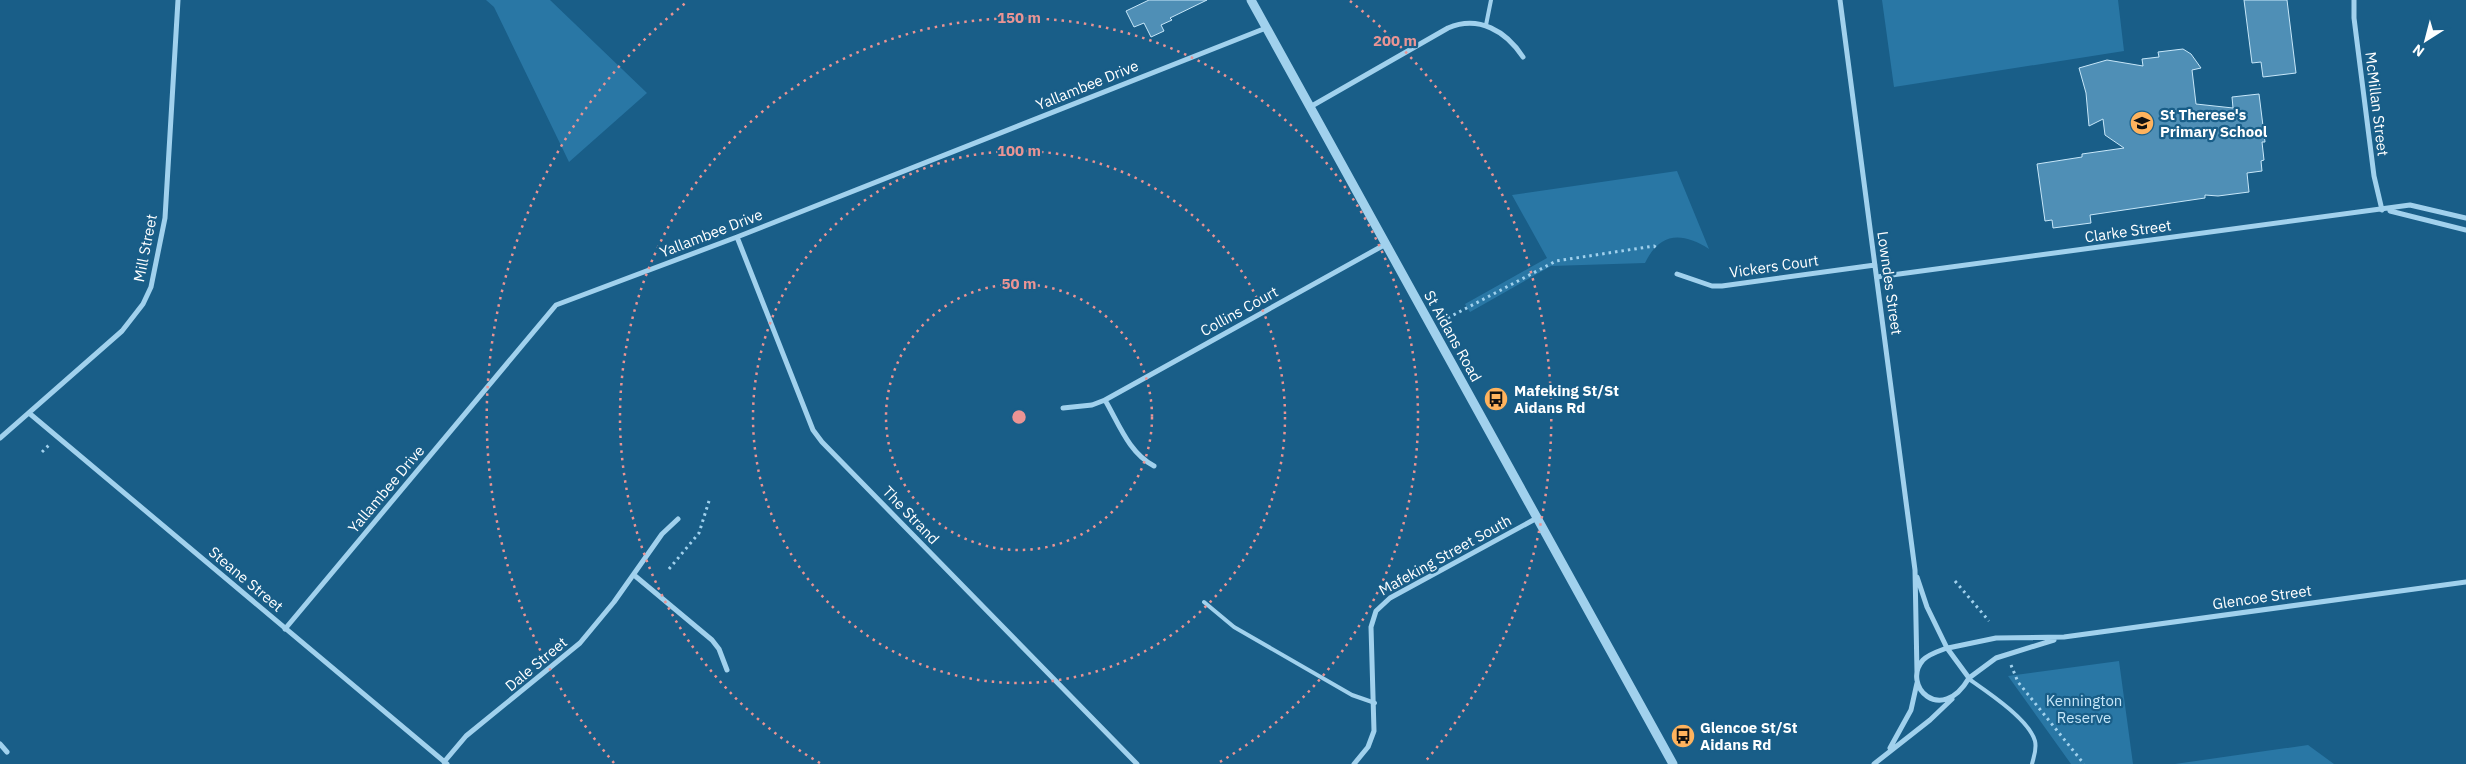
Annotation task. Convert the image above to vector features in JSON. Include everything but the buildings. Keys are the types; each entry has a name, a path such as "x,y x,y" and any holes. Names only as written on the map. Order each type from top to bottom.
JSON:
{"street":[{"name":"Mill Street","path":"0,438 122,331 143,304 151,287 165,218 178,0"},
{"name":"St Aidans Road","path":"1251,0 1673,764"},
{"name":"Lowndes Street","path":"1840,0 1915,570 1917,673"},
{"name":"McMillan Street","path":"2354,0 2354,18 2374,176 2382,210"},
{"path":"1310,107 1448,28 1461,24 1486,25 1509,39 1523,57"},
{"name":"Yallambee Drive","path":"285,629 556,305 737,237 1266,28"},
{"name":"Clarke Street","path":"1877,277 2410,205 2466,218"},
{"name":"Clarke Street","path":"2382,210 2400,212 2466,230"},
{"name":"The Strand","path":"737,237 807,416 817,436 1137,764"},
{"name":"Collins Court","path":"1063,408 1092,406 1105,400 1386,244"},
{"name":"Vickers Court","path":"1677,274 1712,286 1722,286 1875,265"},
{"path":"1105,400 1132,448 1145,461 1154,466"},
{"name":"Steane Street","path":"29,413 446,763"},
{"name":"Mafeking Street South","path":"1354,764 1372,739 1375,722 1372,627 1373,618 1381,605 1390,598 1538,518"},
{"name":"Dale Street","path":"446,763 466,736 580,643 634,575 662,534 678,519"},
{"name":"Lowndes Street","path":"1915,570 1927,607 1948,648"},
{"path":"634,575 712,640 719,649 727,670"},
{"name":"Glencoe Street","path":"1948,648 1996,638 2061,637 2466,582"},
{"name":"Glencoe Street","path":"1969,678 1996,658 2061,637"},
{"path":"1874,764 1888,751 1930,720 1955,696 1969,678 1948,648 1924,659 1917,673 1912,710 1888,751"},
{"path":"1917,681 1925,695 1932,699 1940,701 1955,696"},
{"path":"0,744 7,752"}],"lane":[{"path":"1486,25 1491,0"},
{"path":"1204,602 1234,627 1352,695 1374,703"},
{"path":"1969,678 1997,700 2029,730 2035,745 2032,764"}],"path":[{"path":"1448,317 1559,260 1654,246 1657,248"},
{"path":"669,570 699,533 709,501"},
{"path":"1955,581 1989,621"},
{"path":"2010,661 2018,682 2084,764"}],"green space":[{"path":"486,0 550,0 647,93 569,162 494,7"},
{"path":"1882,0 2118,0 2124,51 1894,87"},
{"path":"1677,171 1709,249 1690,240 1672,238 1658,245 1645,263 1551,266 1470,312 1465,304 1547,258 1512,195"},
{"name":"Kennington Reserve","path":"2119,661 2133,764 2071,764 2008,676"},
{"path":"2308,745 2334,764 2175,764"}],"place":[{"name":"St Therese's Primary School","path":"2142,123"},
{"name":"Mafeking St/St Aidans Rd","path":"1496,399"},
{"name":"Glencoe St/St Aidans Rd","path":"1683,736"}]}
